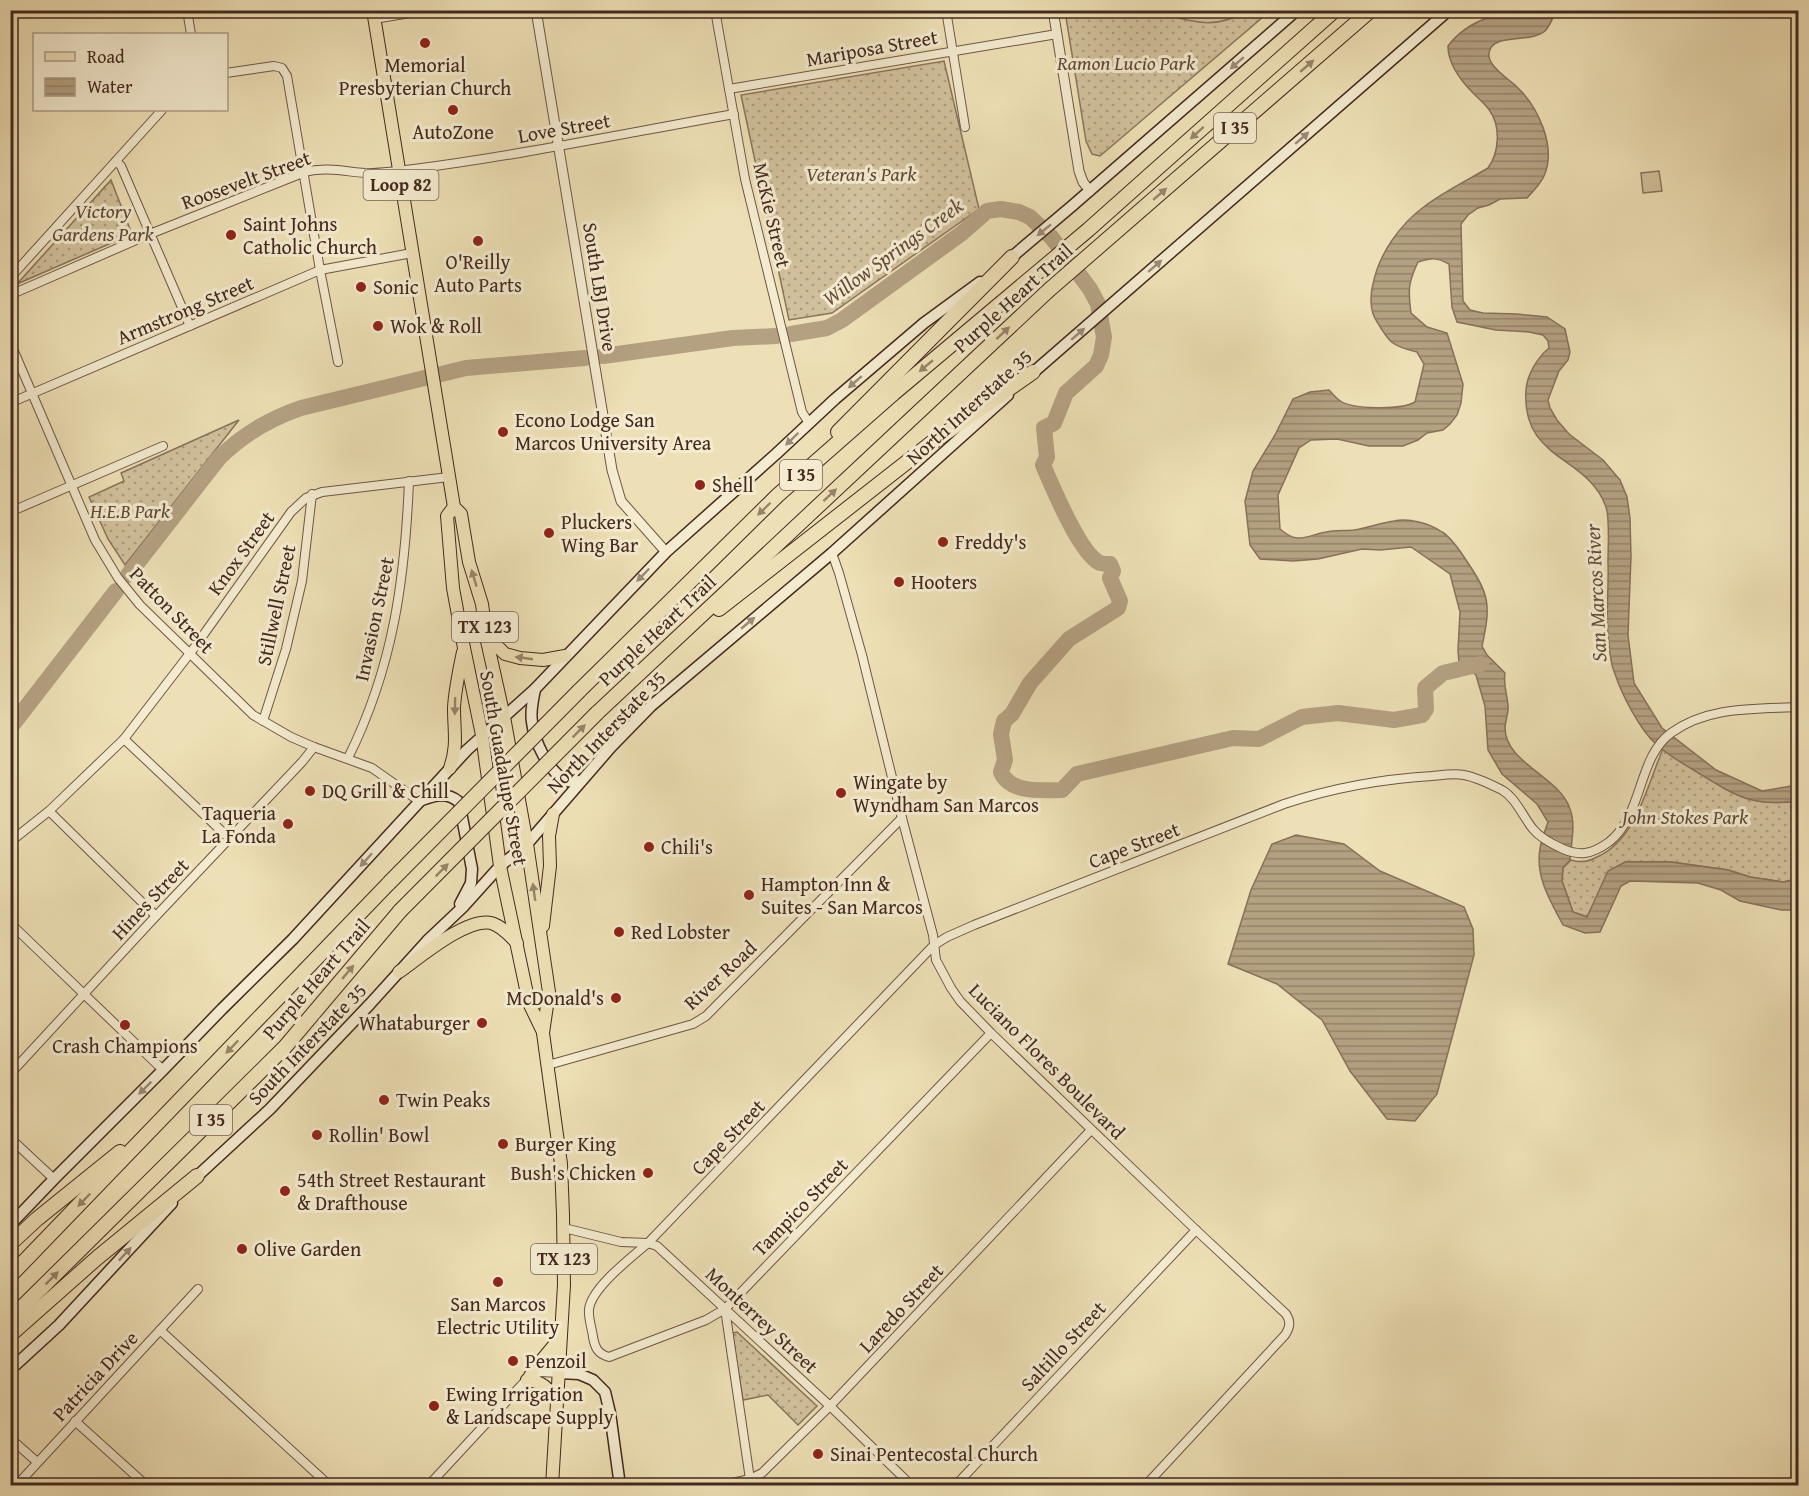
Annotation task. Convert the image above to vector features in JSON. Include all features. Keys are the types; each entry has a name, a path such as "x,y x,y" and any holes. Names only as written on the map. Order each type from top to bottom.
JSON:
{"highway":[{"name":"Purple Heart Trail","path":"10,1276 579,690 788,486 894,393 1088,230 1335,10"},
{"name":"Purple Heart Trail","path":"10,1319 285,1047 400,911 597,713 1049,290 1371,10"},
{"path":"788,486 859,410 1013,255"},
{"path":"649,664 930,444 1033,372"},
{"path":"10,1244 169,1113"},
{"path":"10,1335 97,1258 197,1176"}],"main road":[{"path":"10,1225 222,1008 306,926 482,735 535,689 666,552 924,323 953,303 1090,191 1297,10"},
{"name":"North Interstate 35","path":"527,844 651,705 832,553 1033,372 1449,10"},
{"name":"South Guadalupe Street","path":"374,15 454,507 461,514 469,562 482,604 487,641 504,717 527,844 549,992 543,1033"},
{"name":"South Guadalupe Street","path":"454,507 447,516 453,588 482,735 500,866 529,1003 543,1033 561,1164 564,1285 552,1485"},
{"path":"487,641 500,648 505,654 520,658 543,660 566,656"},
{"path":"450,768 456,745 454,709 456,683 464,648"},
{"path":"535,689 531,709 532,724 541,754 558,775 568,782 581,781"},
{"path":"419,801 434,795 444,795 453,797 459,802 472,869 471,883 454,915"},
{"path":"541,942 550,866 549,836 553,814"},
{"name":"South Interstate 35","path":"10,1370 59,1325 197,1176 270,1109 500,866 527,844"},
{"path":"399,972 459,930 473,923 491,923 505,931 518,944"},
{"path":"557,1401 545,1385 529,1378 560,1338"},
{"path":"559,1373 579,1374 593,1380 605,1392 620,1485"}],"street":[{"path":"187,10 191,33"},
{"path":"374,15 428,10"},
{"name":"South LBJ Drive","path":"536,10 616,490 621,501 666,552"},
{"name":"McKie Street","path":"715,10 745,179 802,412 809,423"},
{"path":"946,10 965,128"},
{"path":"1053,10 1079,171 1090,191"},
{"name":"Mariposa Street","path":"729,89 1057,34"},
{"path":"228,73 267,67 282,68 287,76 338,362"},
{"path":"10,278 161,111"},
{"name":"Love Street","path":"399,170 478,160 734,114"},
{"path":"116,161 121,166 190,326"},
{"name":"Roosevelt Street","path":"10,294 304,171 327,169 366,173 399,170"},
{"name":"Armstrong Street","path":"10,403 320,270 412,253"},
{"name":"Patton Street","path":"10,342 95,540 118,578 140,605 253,715 291,738 372,768 419,801"},
{"path":"10,512 163,446"},
{"name":"Knox Street","path":"10,842 49,811 124,739 190,653 291,512 302,501 312,495 334,489 449,477"},
{"name":"Invasion Street","path":"348,758 364,727 375,698 399,603 410,481"},
{"name":"Stillwell Street","path":"263,721 286,649 302,581 312,495"},
{"name":"Luciano Flores Boulevard","path":"832,553 862,655 936,960 951,988 991,1033 1286,1314 1290,1321 1286,1335 1145,1485"},
{"name":"Cape Street","path":"602,1355 595,1347 589,1311 592,1298 599,1288 648,1243 934,945 947,937 1284,804 1358,785 1418,777 1462,774 1477,779 1504,792 1521,810 1538,835 1574,853 1587,853 1601,848 1625,824 1656,749 1672,732 1699,717 1729,710 1798,707"},
{"path":"124,739 230,839"},
{"name":"Hines Street","path":"10,1074 314,747"},
{"path":"49,811 156,916"},
{"name":"River Road","path":"548,1065 693,1024 706,1016 902,818"},
{"path":"10,923 163,1070"},
{"name":"Tampico Street","path":"602,1355 609,1357 620,1353 706,1320 725,1309 991,1033"},
{"name":"Laredo Street","path":"719,1485 751,1482 762,1473 830,1406 1091,1130"},
{"path":"10,1138 54,1179"},
{"path":"564,1228 621,1242 648,1243"},
{"name":"Saltillo Street","path":"955,1485 1196,1230"},
{"name":"Monterrey Street","path":"648,1243 657,1246 912,1485"},
{"name":"Patricia Drive","path":"16,1485 198,1289"},
{"path":"725,1309 751,1482"},
{"path":"160,1330 330,1485"},
{"path":"428,1485 529,1378 541,1372 559,1373"},
{"path":"75,1421 147,1485"},
{"path":"10,1438 37,1462"}],"green space":[{"path":"1167,10 1248,11 1227,20 1207,23 1165,14"},
{"name":"Ramon Lucio Park","path":"1065,11 1270,11 1100,156 1092,154 1086,141"},
{"name":"Veteran's Park","path":"944,61 979,209 832,313 789,320 741,95"},
{"path":"1659,171 1662,191 1643,193 1641,173"},
{"name":"Victory Gardens Park","path":"111,180 132,234 17,284"},
{"name":"H.E.B Park","path":"239,420 125,565 108,539 89,497 124,481 121,473"},
{"name":"John Stokes Park","path":"1663,749 1718,785 1740,796 1771,802 1798,801 1798,879 1783,882 1750,877 1728,870 1671,862 1625,862 1587,917 1573,912 1562,881 1563,868 1571,860 1584,862 1597,857 1611,849 1622,838 1639,810"},
{"path":"737,1332 817,1406 798,1425 768,1395 743,1400 732,1333"}],"water":[{"path":"1526,11 1556,11 1545,31 1530,37 1497,43 1492,47 1489,58 1499,72 1525,95 1538,116 1547,140 1547,165 1544,176 1527,198 1500,199 1478,208 1461,224 1463,301 1470,310 1483,313 1547,317 1565,329 1570,352 1568,360 1559,371 1548,400 1557,420 1569,434 1603,460 1620,480 1627,497 1631,556 1628,635 1634,683 1662,728 1716,770 1762,791 1798,785 1798,801 1756,801 1723,788 1666,752 1650,738 1638,721 1618,682 1610,655 1607,616 1608,526 1606,507 1597,490 1585,477 1544,445 1534,431 1527,413 1528,379 1537,362 1549,348 1548,341 1543,335 1529,332 1496,330 1457,322 1452,307 1449,264 1434,259 1418,262 1412,276 1409,298 1411,313 1427,327 1447,333 1463,384 1457,415 1443,430 1427,433 1418,440 1403,446 1369,446 1337,439 1311,440 1299,448 1278,495 1280,529 1292,537 1302,538 1329,531 1354,530 1406,520 1437,529 1456,545 1484,592 1487,620 1482,646 1487,655 1505,673 1508,708 1505,728 1507,740 1523,761 1556,788 1572,815 1570,860 1563,868 1562,881 1573,912 1587,917 1608,871 1625,862 1671,862 1728,870 1750,877 1783,882 1798,879 1798,910 1781,910 1740,901 1721,890 1698,883 1630,881 1621,886 1600,932 1585,933 1563,925 1545,889 1540,869 1541,846 1548,822 1537,804 1502,774 1488,750 1485,706 1476,675 1459,663 1460,612 1450,574 1411,547 1362,549 1318,559 1293,561 1260,559 1250,545 1245,501 1253,471 1293,399 1310,392 1329,390 1339,400 1354,406 1388,408 1415,402 1424,364 1417,352 1401,348 1392,342 1374,316 1371,298 1376,273 1392,240 1416,213 1488,168 1492,162 1497,140 1494,117 1456,72 1450,59 1448,46 1464,30 1477,22 1492,17 1520,15"},
{"path":"1296,835 1344,844 1380,871 1464,907 1473,929 1474,955 1437,1094 1415,1121 1387,1119 1350,1071 1322,1020 1277,984 1228,964 1251,890 1272,844"}],"waterway":[{"name":"Willow Springs Creek","path":"791,334 827,328 842,320 962,233 987,211 1001,209 1019,212 1030,217 1052,238 1090,289 1098,304 1104,337 1101,355 1096,366 1066,393 1054,423 1044,428 1047,457 1043,465 1067,518 1084,547 1100,563 1110,564 1113,571 1110,578 1120,601 1118,608 1069,639 1030,683 1012,714 1004,721 1001,734 1005,760 1001,772 1012,784 1028,789 1062,790 1077,774 1233,738 1259,739 1302,717 1338,713 1394,720 1422,715 1426,709 1425,688 1443,673 1481,664"},
{"name":"Willow Springs Creek","path":"603,356 733,338 776,336"},
{"name":"Willow Springs Creek","path":"128,575 219,458 257,428 278,417 301,408 466,368 585,358"},
{"name":"Willow Springs Creek","path":"10,728 116,591"}],"place":[{"name":"Memorial Presbyterian Church","path":"425,43"},
{"name":"AutoZone","path":"453,110"},
{"name":"Saint Johns Catholic Church","path":"231,235"},
{"name":"O'Reilly Auto Parts","path":"478,241"},
{"name":"Sonic","path":"361,287"},
{"name":"Wok & Roll","path":"378,326"},
{"name":"Econo Lodge San Marcos University Area","path":"503,432"},
{"name":"Shell","path":"700,485"},
{"name":"Pluckers Wing Bar","path":"549,533"},
{"name":"Freddy's","path":"943,542"},
{"name":"Hooters","path":"899,582"},
{"name":"DQ Grill & Chill","path":"310,791"},
{"name":"Wingate by Wyndham San Marcos","path":"841,793"},
{"name":"Taqueria La Fonda","path":"288,824"},
{"name":"Chili's","path":"649,847"},
{"name":"Hampton Inn & Suites - San Marcos","path":"749,895"},
{"name":"Red Lobster","path":"619,932"},
{"name":"McDonald's","path":"616,998"},
{"name":"Whataburger","path":"482,1023"},
{"name":"Crash Champions","path":"125,1025"},
{"name":"Twin Peaks","path":"384,1100"},
{"name":"Rollin' Bowl","path":"317,1135"},
{"name":"Burger King","path":"503,1144"},
{"name":"Bush's Chicken","path":"648,1173"},
{"name":"54th Street Restaurant & Drafthouse","path":"285,1191"},
{"name":"Olive Garden","path":"242,1249"},
{"name":"San Marcos Electric Utility","path":"498,1282"},
{"name":"Penzoil","path":"513,1361"},
{"name":"Ewing Irrigation & Landscape Supply","path":"434,1406"},
{"name":"Sinai Pentecostal Church","path":"818,1454"}],"water label":[{"name":"San Marcos River","path":"1596,593"}]}
